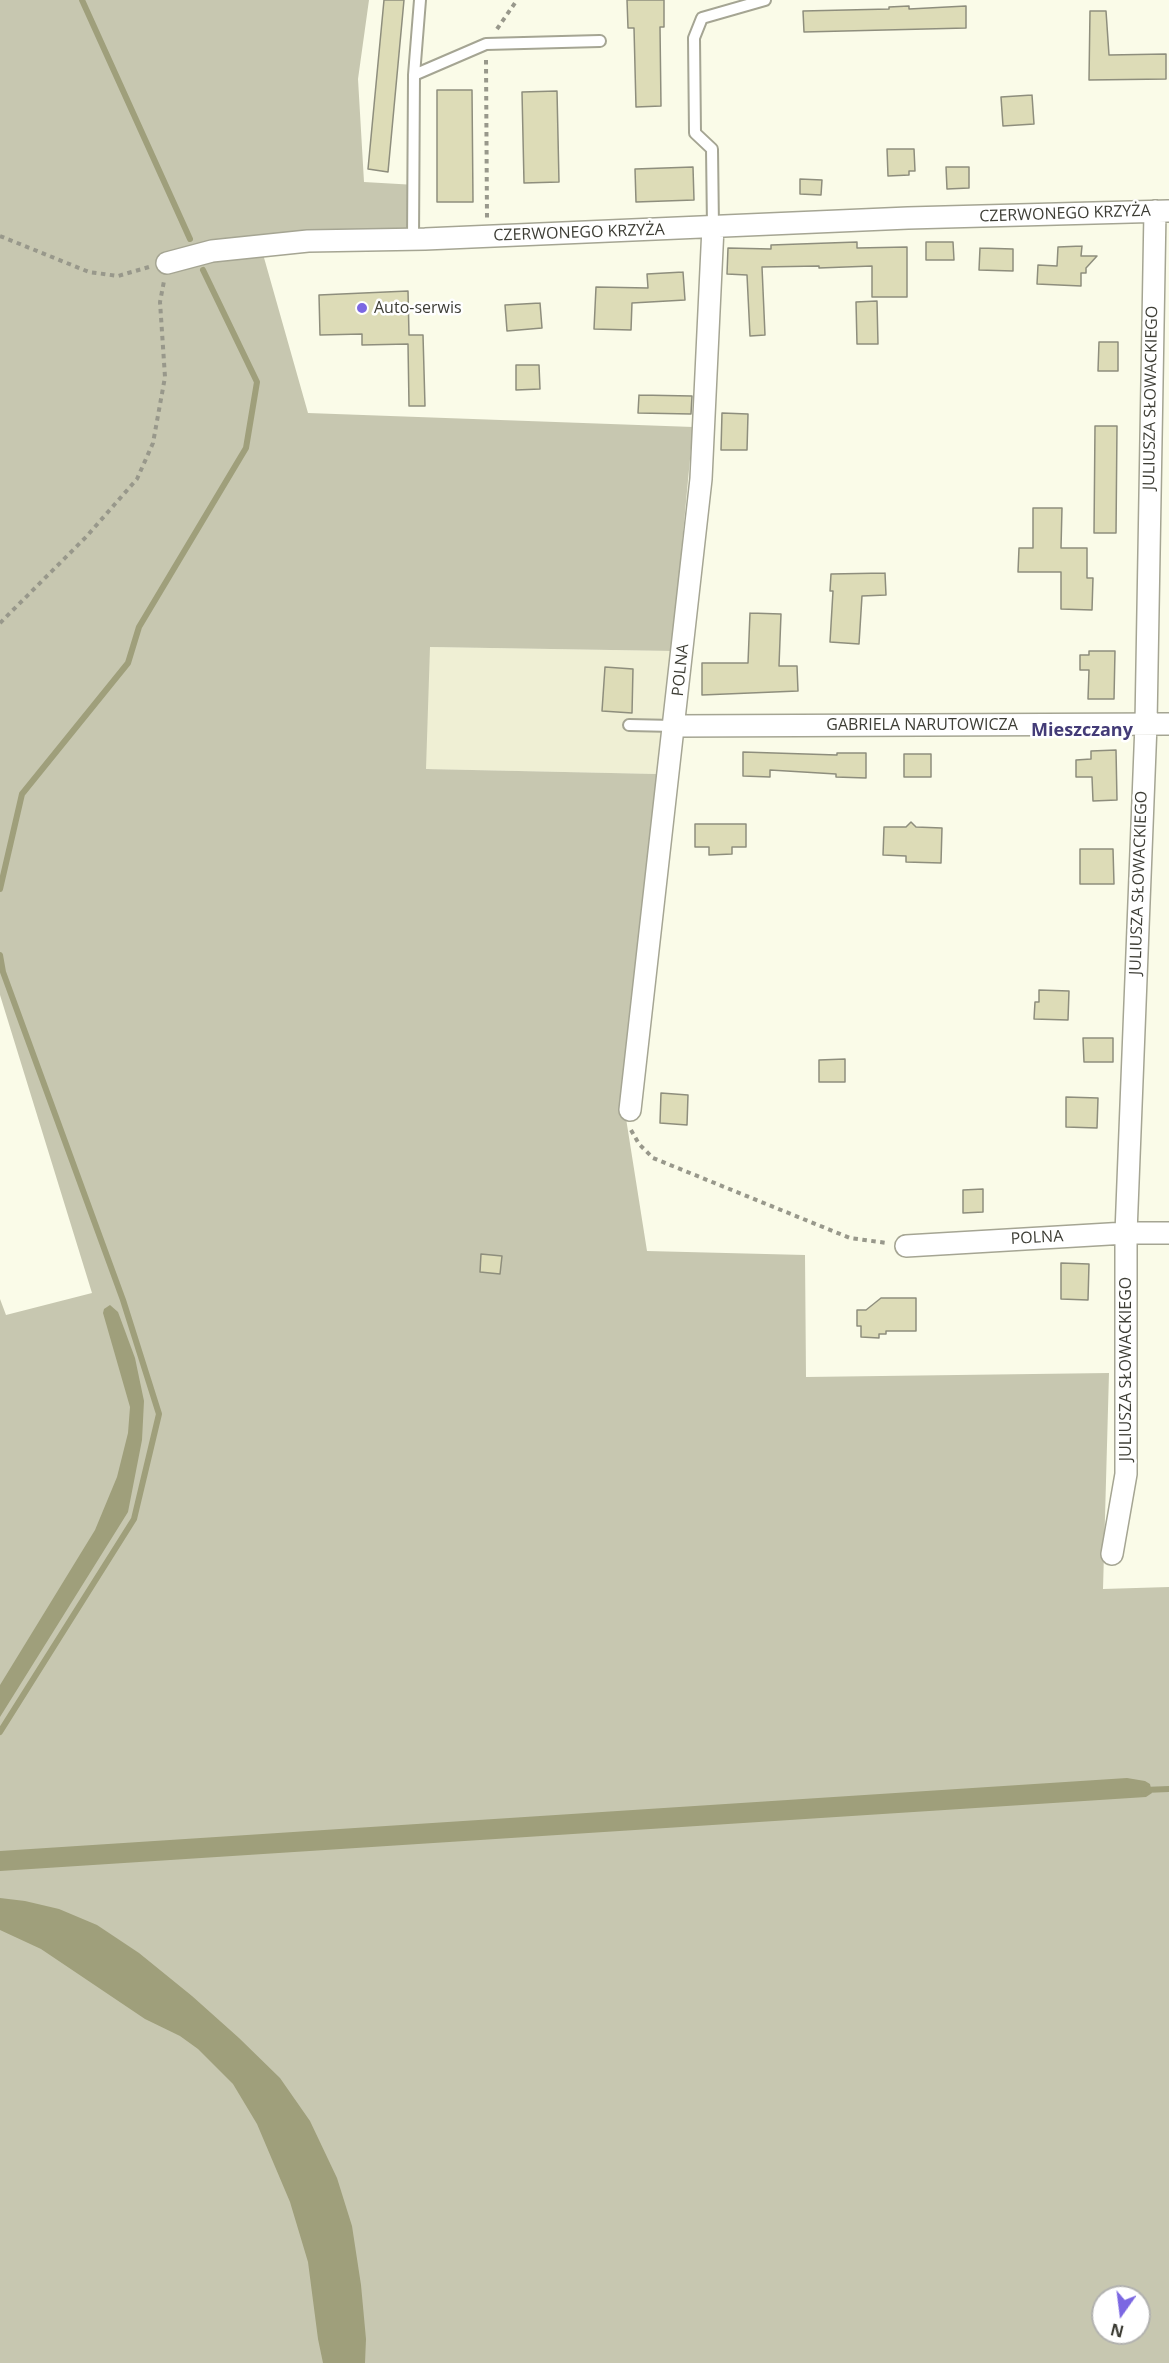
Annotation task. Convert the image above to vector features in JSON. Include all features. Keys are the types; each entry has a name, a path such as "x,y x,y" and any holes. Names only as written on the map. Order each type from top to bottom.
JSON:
{"street":[{"name":"CZERWONEGO KRZYŻA","path":"167,262 212,251 308,241 487,237 908,218 1162,211"},
{"name":"JULIUSZA SŁOWACKIEGO","path":"1112,1554 1126,1473 1126,1233 1146,724 1162,211"},
{"name":"POLNA","path":"630,1110 701,479 713,227"},
{"name":"GABRIELA NARUTOWICZA","path":"675,726 1169,724"},
{"name":"POLNA","path":"906,1246 1126,1233 1169,1233"}],"lane":[{"path":"413,239 414,75 420,0"},
{"path":"713,227 712,149 695,133 694,38 702,18 765,0"},
{"path":"414,75 486,44 600,41"},
{"path":"629,725 675,726"}],"path":[{"path":"487,237 486,44 517,0"},
{"path":"0,236 89,272 118,276 167,262 160,302 165,377 153,443 137,479 86,537 0,622"},
{"path":"630,1110 631,1131 652,1158 850,1238 906,1246"}],"shaded area":[{"path":"0,0 369,0 358,79 364,182 416,185 413,231 259,240 308,413 693,427 672,651 430,647 426,769 657,774 625,1112 647,1251 805,1255 806,1377 1109,1373 1103,1589 1169,1587 1169,2363 0,2363 0,1299 6,1315 92,1293 0,995"},
{"path":"429,647 672,651 657,774 425,769"},
{"path":"110,1305 118,1312 135,1358 144,1401 142,1440 128,1512 0,1717 0,1685 95,1530 117,1477 128,1433 130,1407 103,1313 104,1309"},
{"path":"1127,1778 1150,1784 1152,1793 1146,1797 0,1871 0,1851"},
{"path":"0,1898 59,1909 97,1925 139,1953 192,1996 280,2078 310,2121 337,2178 352,2226 361,2285 366,2339 365,2363 323,2363 308,2262 290,2202 257,2124 233,2084 198,2049 180,2036 145,2019 41,1949 0,1930"}],"building":[{"path":"384,0 404,0 388,172 368,169"},
{"path":"627,0 664,0 664,27 660,27 661,106 636,107 634,28 628,28"},
{"path":"909,6 909,9 966,6 966,28 804,32 803,11 889,9 889,7"},
{"path":"1090,11 1106,11 1109,55 1166,54 1166,79 1089,80"},
{"path":"437,90 472,90 473,202 437,202"},
{"path":"557,91 559,182 524,183 522,92"},
{"path":"1032,95 1034,124 1003,126 1001,97"},
{"path":"887,149 914,149 915,171 909,171 909,175 888,176"},
{"path":"693,167 694,200 636,202 635,169"},
{"path":"946,167 969,167 969,188 947,189"},
{"path":"800,179 822,180 821,195 800,194"},
{"path":"857,242 857,248 907,247 907,297 872,297 872,266 762,267 765,335 750,336 747,275 727,274 728,248 771,249 771,245"},
{"path":"926,242 953,242 954,260 926,260"},
{"path":"1082,246 1081,256 1097,256 1086,268 1086,273 1081,273 1081,286 1037,284 1038,265 1057,266 1058,247"},
{"path":"980,248 1013,249 1013,271 979,270"},
{"path":"683,272 685,300 632,303 631,330 594,329 596,287 648,288 647,274"},
{"path":"408,291 409,335 423,335 425,406 409,406 408,344 362,345 362,334 320,335 319,295"},
{"path":"877,301 878,344 857,344 856,302"},
{"path":"540,303 542,328 507,331 505,305"},
{"path":"1099,342 1118,342 1118,371 1098,371"},
{"path":"516,365 539,365 540,389 516,390"},
{"path":"639,395 692,396 691,414 638,413"},
{"path":"722,413 748,414 747,450 721,450"},
{"path":"1095,426 1117,426 1116,533 1094,533"},
{"path":"1033,508 1062,508 1061,548 1087,548 1087,578 1093,578 1092,610 1061,609 1061,572 1018,572 1019,548 1033,548"},
{"path":"885,573 886,595 862,596 859,644 830,642 833,591 830,591 831,574"},
{"path":"750,613 781,614 779,666 797,666 798,691 702,695 702,663 748,663"},
{"path":"1089,651 1115,651 1114,699 1088,699 1089,670 1080,670 1080,655 1089,655"},
{"path":"605,667 633,669 632,713 602,711"},
{"path":"1116,750 1117,800 1093,801 1092,777 1076,777 1076,760 1091,759 1091,751"},
{"path":"743,752 837,755 837,753 866,753 866,778 770,770 770,777 743,776"},
{"path":"904,754 931,754 931,777 904,777"},
{"path":"911,822 916,827 942,828 941,863 906,862 906,856 883,855 884,827 906,827"},
{"path":"695,824 746,824 746,847 732,847 732,854 709,855 709,847 695,847"},
{"path":"1080,849 1113,849 1114,884 1080,884"},
{"path":"1039,990 1069,991 1068,1020 1034,1019 1035,1002 1039,1002"},
{"path":"1083,1038 1113,1038 1113,1062 1084,1062"},
{"path":"845,1059 845,1082 819,1082 819,1060"},
{"path":"661,1093 688,1095 687,1125 660,1123"},
{"path":"1066,1097 1098,1098 1097,1128 1066,1127"},
{"path":"983,1189 983,1212 963,1213 963,1190"},
{"path":"481,1254 502,1256 500,1274 480,1272"},
{"path":"1061,1263 1089,1264 1088,1300 1061,1299"},
{"path":"881,1298 916,1298 916,1331 886,1331 886,1334 879,1334 879,1338 861,1337 861,1326 857,1326 857,1310 866,1310"}],"waterway":[{"path":"82,0 190,239"},
{"path":"0,889 22,794 128,663 139,627 246,448 257,382 203,270"},
{"path":"0,955 3,972 123,1300 159,1414 134,1519 0,1732"},
{"path":"1144,1790 1169,1789"}],"place":[{"name":"Auto-serwis","path":"362,308"}],"district":[{"name":"Mieszczany","path":"1082,731"}]}
